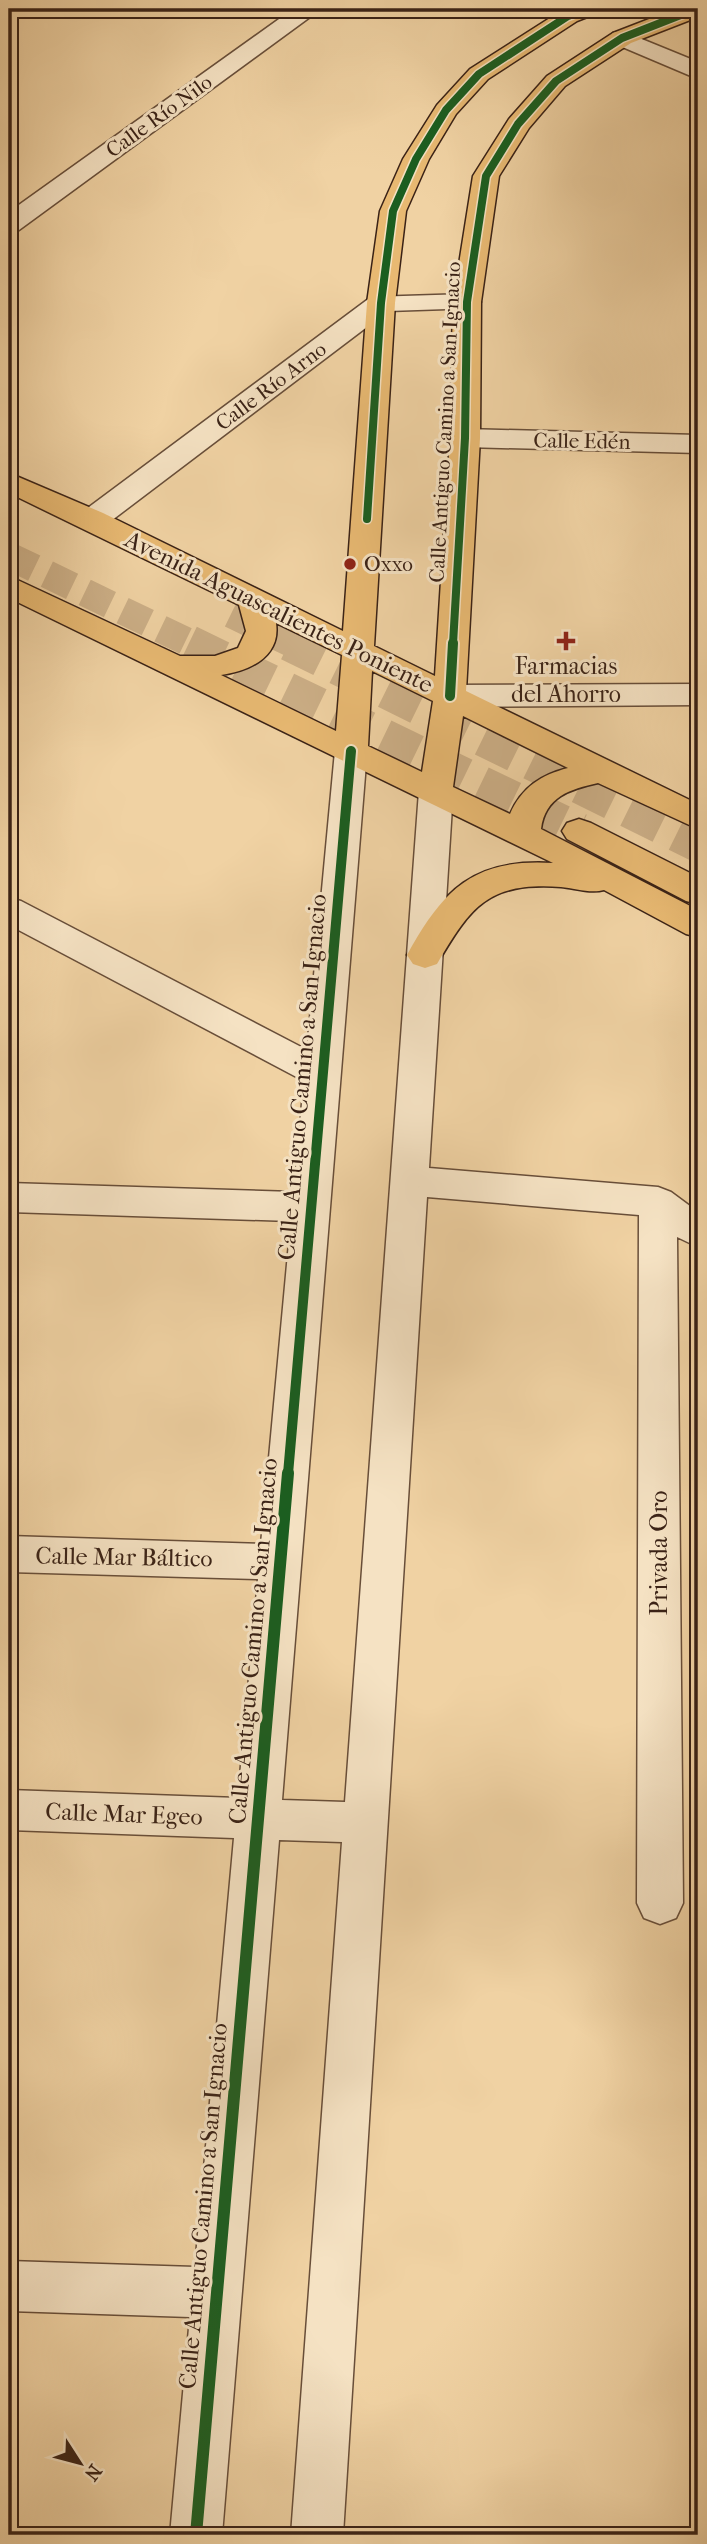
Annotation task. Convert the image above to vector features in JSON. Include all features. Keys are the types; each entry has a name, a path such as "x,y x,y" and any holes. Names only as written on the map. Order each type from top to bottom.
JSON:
{"main road":[{"name":"Calle Antiguo Camino a San Ignacio","path":"351,751 382,303 393,211 416,159 446,110 479,74 568,16 586,9"},
{"name":"Calle Antiguo Camino a San Ignacio","path":"436,791 450,696 465,438 467,302 486,176 518,124 556,81 622,38 696,9"},
{"name":"Avenida Aguascalientes Poniente","path":"9,482 92,520 241,606"},
{"name":"Avenida Aguascalientes Poniente","path":"9,511 359,652 698,818"},
{"path":"10,588 436,791 628,886 698,925"},
{"path":"174,666 209,668 229,665 249,654 261,639 261,625 241,606"},
{"path":"523,834 524,818 529,804 547,788 568,778 600,771"},
{"path":"579,831 698,892"},
{"path":"425,955 445,920 466,897 498,880 526,875 565,874 628,886"}],"street":[{"name":"Calle Río Nilo","path":"9,223 309,9"},
{"path":"622,38 698,71"},
{"path":"382,303 467,302"},
{"name":"Calle Río Arno","path":"92,520 382,303"},
{"name":"Calle Edén","path":"465,438 698,444"},
{"path":"450,696 698,694"},
{"name":"Calle Antiguo Camino a San Ignacio","path":"196,2535 351,751"},
{"name":"Calle Antiguo Camino a San Ignacio","path":"317,2535 436,791"},
{"path":"13,914 323,1075"},
{"path":"409,1181 658,1202 698,1232"},
{"path":"9,1197 312,1207"},
{"name":"Privada Oro","path":"658,1202 660,1903"},
{"name":"Calle Mar Báltico","path":"9,1555 281,1562"},
{"name":"Calle Mar Egeo","path":"9,1810 366,1823"},
{"path":"9,2286 217,2293"}],"tunnel":[{"path":"9,556 192,644"},
{"path":"231,614 293,644"},
{"path":"189,643 579,831"},
{"path":"289,643 698,844"}],"cycle path":[{"path":"367,519 381,303 393,211 416,159 446,110 479,74 568,16 586,9"},
{"path":"450,696 465,438 467,302 486,176 518,124 556,81 622,38 696,9"},
{"path":"196,2535 351,751"}],"place":[{"name":"Oxxo","path":"350,564"},
{"name":"Farmacias del Ahorro","path":"566,641"}]}
